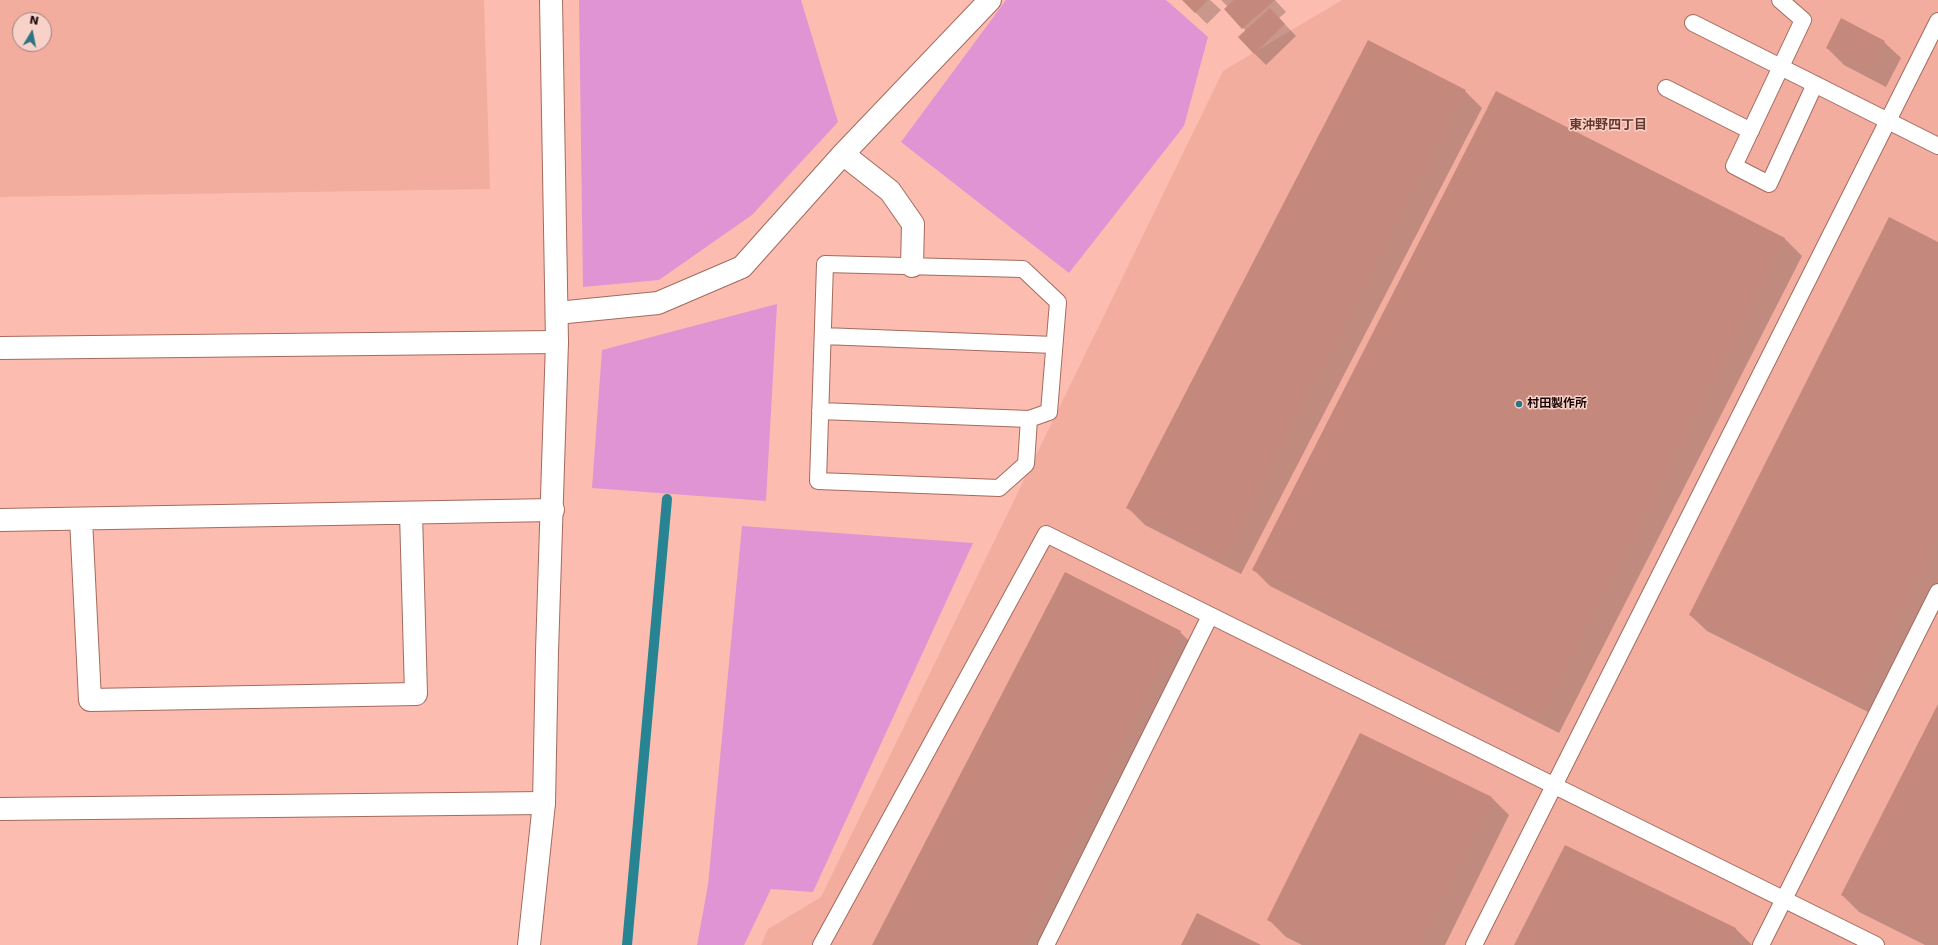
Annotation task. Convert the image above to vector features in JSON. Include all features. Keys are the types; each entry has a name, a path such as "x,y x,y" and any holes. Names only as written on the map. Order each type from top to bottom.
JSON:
{"street":[{"path":"529,945 544,803 547,652 553,510 557,342 551,0"},
{"path":"557,313 658,303 742,267 843,154 990,0"},
{"path":"843,154 890,191 913,224 912,266"},
{"path":"0,348 557,342"},
{"path":"0,520 553,510"},
{"path":"80,519 90,700 416,694 411,513"},
{"path":"0,809 544,803"}],"lane":[{"path":"1780,0 1802,20 1734,166 1769,184 1815,84"},
{"path":"1474,945 1938,21"},
{"path":"1693,23 1938,146"},
{"path":"1666,88 1751,132"},
{"path":"820,411 1029,419 1049,412 1058,302 1023,269 825,264 822,336 818,481 999,488 1026,464 1029,419"},
{"path":"822,336 1054,345"},
{"path":"821,945 1046,534 1876,945"},
{"path":"1761,945 1938,592"},
{"path":"1046,945 1210,616"}],"shaded area":[{"path":"0,0 484,0 490,189 0,197"},
{"path":"579,0 801,0 838,122 752,215 659,280 583,287"},
{"path":"1006,0 1166,0 1208,37 1184,126 1069,273 901,142"},
{"path":"1342,0 1938,0 1938,945 761,945 768,929 821,897 1223,71"},
{"path":"777,304 766,501 592,488 602,350"},
{"path":"742,526 973,543 813,892 771,889 744,945 697,945 708,885"}],"building":[{"path":"1182,0 1208,0 1195,13"},
{"path":"1234,0 1275,0 1242,29 1224,9"},
{"path":"1270,8 1285,24 1254,54 1238,37"},
{"path":"1841,18 1885,41 1869,70 1826,48"},
{"path":"1368,40 1466,90 1224,557 1126,508"},
{"name":"村田製作所","path":"1496,91 1785,238 1542,716 1252,570"},
{"path":"1889,217 1938,242 1938,538 1857,699 1689,615"},
{"path":"1065,572 1181,631 1019,945 872,945"},
{"path":"1938,704 1938,944 1841,895"},
{"path":"1360,733 1492,797 1420,945 1318,945 1267,920"},
{"path":"1565,845 1736,928 1728,945 1514,945"},
{"path":"1197,913 1261,945 1181,945"}],"waterway":[{"path":"627,945 667,499"}],"place":[{"name":"村田製作所","path":"1519,404"}],"district":[{"name":"東沖野四丁目","path":"1608,126"}]}
